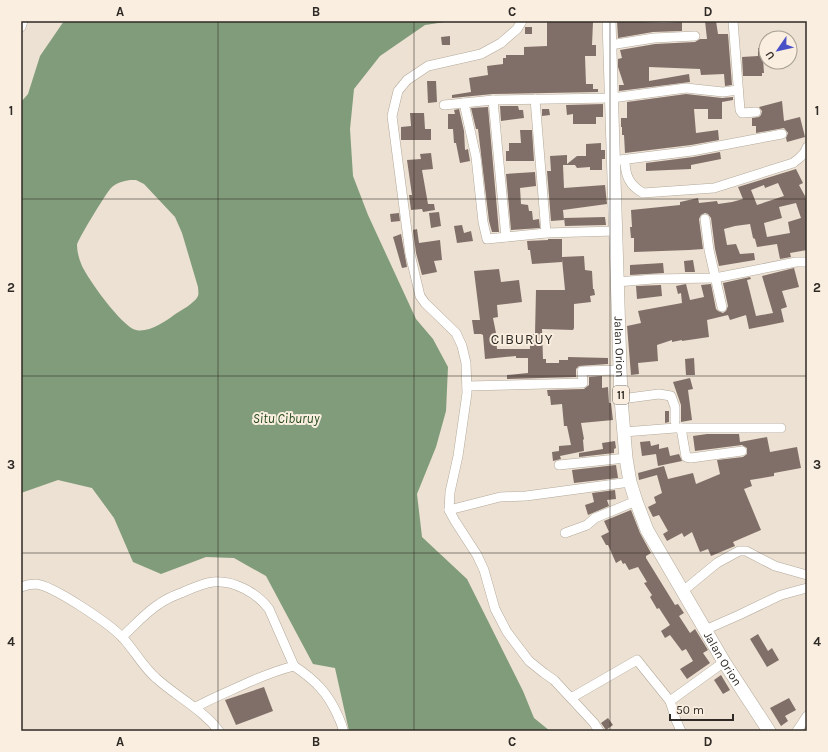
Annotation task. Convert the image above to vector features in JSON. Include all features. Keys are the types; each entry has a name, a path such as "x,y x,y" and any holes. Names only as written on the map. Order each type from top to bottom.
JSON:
{"highway":[{"name":"Jalan Orion","path":"609,21 612,98 620,160 615,231 621,399 626,458 630,482 647,530 724,662 769,731"}],"street":[{"path":"21,27 23,21"},
{"path":"522,21 517,28 501,43 481,54 428,66 407,80 398,91 392,116 410,254 420,296 425,303 456,333 462,346 466,363 467,386 458,456 450,492 449,510 454,521 484,570 495,609 507,632 529,660 554,680 599,731"},
{"path":"733,21 740,110 742,113 756,112"},
{"path":"610,45 654,38 695,36"},
{"path":"444,105 493,100 612,98 686,88 723,92 738,90"},
{"path":"535,99 546,233"},
{"path":"493,100 506,237"},
{"path":"464,103 476,157 487,240 546,233 615,231"},
{"path":"782,134 692,152 620,160 630,184 643,193 704,190 722,186 793,163 802,156 807,147"},
{"path":"705,219 709,250 722,307"},
{"path":"617,282 653,279 716,278 796,262 807,262"},
{"path":"467,386 583,383 582,371 620,370"},
{"path":"621,399 659,394 671,396 675,407 686,457 691,458 742,451"},
{"path":"624,432 675,428 678,425 782,428"},
{"path":"559,465 626,458"},
{"path":"449,510 500,497 540,494 630,482"},
{"path":"565,533 587,526 595,518 636,500"},
{"path":"683,591 717,563 740,551 746,551 775,566 807,575"},
{"path":"122,636 154,607 188,590 212,582 224,582 236,585 264,602 269,609 294,666 311,678 326,694 335,709 343,731"},
{"path":"21,587 29,584 37,584 48,587 110,626 122,636 145,667 168,688 196,707 219,731"},
{"path":"705,630 739,616 781,595 807,588"},
{"path":"571,698 636,660 670,701 681,731"},
{"path":"670,701 724,662"},
{"path":"196,707 212,698 265,675 294,666"},
{"path":"797,731 807,716"}],"water":[{"name":"Situ Ciburuy","path":"64,21 452,21 425,25 380,56 354,89 350,129 353,176 368,215 416,319 433,339 448,367 446,411 436,447 417,494 422,537 467,579 523,691 534,718 550,731 349,731 335,668 313,664 266,576 234,558 206,557 161,574 133,562 114,518 92,488 58,480 21,493 21,102 28,94 40,56","holes":["136,180 144,184 175,217 182,233 198,287 198,296 187,307 166,321 141,331 130,327 114,312 82,266 77,250 77,245 82,235 111,188 122,182"]}],"building":[{"path":"547,21 593,22 592,45 596,45 596,56 585,56 586,84 593,84 593,89 598,89 598,92 493,94 452,98 452,95 471,92 469,78 488,75 487,66 503,64 503,58 506,58 506,55 524,55 524,47 547,46"},
{"path":"617,21 664,23 682,22 682,31 653,32 618,38"},
{"path":"705,21 716,21 718,34 728,34 732,85 725,86 724,74 701,75 700,69 649,67 649,81 689,74 690,82 619,91 619,85 624,85 618,67 618,59 622,58 620,50 655,44 695,42 700,39 707,39"},
{"path":"525,27 532,27 532,34 525,34"},
{"path":"450,36 450,45 442,45 441,37"},
{"path":"758,56 758,70 764,70 762,76 743,76 742,57"},
{"path":"427,81 436,81 437,102 428,103"},
{"path":"686,94 722,98 733,97 733,100 722,102 722,119 708,119 708,109 694,109 696,133 718,130 719,140 625,153 621,118 627,118 627,102"},
{"path":"782,101 784,121 800,117 805,137 787,142 786,138 788,133 784,128 756,133 756,126 752,126 752,118 759,117 761,115 762,111 759,107"},
{"path":"603,104 603,117 596,117 596,124 573,124 573,114 567,115 566,105"},
{"path":"500,106 518,106 519,110 523,110 524,118 501,121"},
{"path":"488,107 499,232 492,232 489,221 478,129 476,129 471,108"},
{"path":"459,109 464,131 465,150 468,149 470,161 460,163 456,143 454,143 453,129 448,129 448,114 455,114 454,110"},
{"path":"542,109 549,109 550,115 542,116"},
{"path":"410,113 424,113 425,129 431,129 431,140 401,140 401,127 411,126"},
{"path":"520,130 532,130 534,161 506,161 506,151 509,151 509,143 521,143"},
{"path":"601,143 601,150 605,150 605,159 602,159 602,170 590,170 590,167 577,168 575,165 563,165 564,188 605,185 607,204 563,210 564,220 551,221 547,171 551,171 550,156 567,155 567,164 577,156 586,156 586,144"},
{"path":"720,152 721,159 691,165 691,169 646,171 646,163"},
{"path":"431,153 433,169 422,170 428,204 434,204 435,210 423,212 422,209 411,210 409,195 412,195 407,160 421,159 420,154"},
{"path":"796,169 803,183 799,185 805,196 807,205 807,250 790,253 791,257 780,259 777,244 757,247 755,239 753,238 750,224 735,226 724,229 727,245 736,244 740,254 754,253 755,260 719,266 711,218 705,213 701,215 699,219 703,249 634,252 634,238 631,238 630,227 632,227 631,210 680,205 680,202 698,198 699,203 717,201 718,204 732,202 743,199 738,187","holes":["778,183 784,196 757,205 751,190 764,185 765,188","796,203 801,218 788,222 790,233 767,237 764,223 782,218 779,207"]},
{"path":"535,172 536,186 520,188 521,204 528,205 529,211 532,211 533,220 539,219 540,228 511,230 506,174"},
{"path":"439,212 441,226 431,228 429,213"},
{"path":"399,213 400,221 391,222 390,214"},
{"path":"605,217 606,225 565,226 564,218"},
{"path":"462,225 464,233 471,231 473,241 457,243 454,226"},
{"path":"417,229 419,243 440,240 442,260 434,261 437,272 422,275 416,253 413,230"},
{"path":"401,234 407,267 402,268 393,237"},
{"path":"562,239 562,257 584,256 585,270 592,271 593,289 595,295 590,296 591,302 574,304 573,330 542,329 543,359 546,359 546,363 559,363 559,360 568,360 568,357 608,358 608,364 579,366 576,369 576,377 507,379 507,375 528,373 528,358 516,358 516,356 485,359 483,335 474,334 472,320 480,320 474,271 499,269 501,282 519,280 522,302 497,305 498,317 493,318 497,349 530,349 530,334 535,334 536,290 565,290 562,259 562,262 532,264 527,241"},
{"path":"693,260 695,272 685,272 684,261"},
{"path":"663,263 664,273 630,275 630,265"},
{"path":"794,268 799,287 782,291 787,307 781,309 784,322 749,329 746,315 730,320 728,315 707,320 709,337 672,342 672,340 657,345 658,361 638,363 639,374 631,375 627,326 641,323 638,311 682,303 681,293 678,294 676,286 686,284 690,300 704,297 701,285 711,284 716,309 723,313 726,311 728,306 723,283 750,277 751,279 747,280 756,316 773,313 762,276"},
{"path":"661,285 662,296 637,299 636,286"},
{"path":"694,358 695,375 686,375 685,359"},
{"path":"602,376 602,388 608,387 609,403 611,403 613,420 581,423 584,439 584,451 560,456 561,459 553,461 552,452 559,451 559,446 571,445 567,426 564,426 562,404 551,405 550,396 548,396 547,390 584,389 589,385 589,377"},
{"path":"690,378 693,389 688,390 692,420 681,422 681,405 673,382"},
{"path":"665,411 669,411 669,422 665,423"},
{"path":"707,434 739,434 740,442 767,437 770,452 797,447 801,468 774,473 774,476 750,480 752,486 744,489 761,530 733,542 735,546 711,556 708,549 700,552 692,532 684,537 682,533 667,541 663,534 668,531 659,515 653,517 648,507 656,503 654,497 662,493 657,475 639,480 638,473 664,466 668,479 693,473 696,484 720,474 717,460 743,457 747,454 747,448 742,445 695,451 693,436"},
{"path":"615,441 616,448 614,449 614,453 579,457 579,453 603,449 602,443"},
{"path":"650,441 651,446 659,444 659,449 668,447 670,456 679,454 682,461 658,466 656,454 642,456 640,442"},
{"path":"616,465 618,478 574,483 572,470"},
{"path":"615,490 616,499 607,500 609,506 588,515 585,505 594,502 592,493"},
{"path":"631,510 640,533 651,553 646,556 646,558 675,605 678,604 684,613 679,616 690,633 695,629 708,650 703,653 710,663 687,679 680,669 693,661 686,649 682,651 670,635 665,638 661,631 670,625 659,608 657,609 650,597 652,595 644,583 647,582 638,567 629,570 625,563 623,564 621,560 616,563 608,545 606,545 601,536 609,532 604,521"},
{"path":"758,634 768,651 772,648 779,660 767,667 750,639"},
{"path":"721,675 730,690 723,694 714,680"},
{"path":"264,687 273,711 236,725 225,700"},
{"path":"789,698 796,710 785,716 788,721 781,726 770,708"},
{"path":"608,718 613,725 606,730 601,723"}],"district":[{"name":"CIBURUY","path":"522,339"}]}
